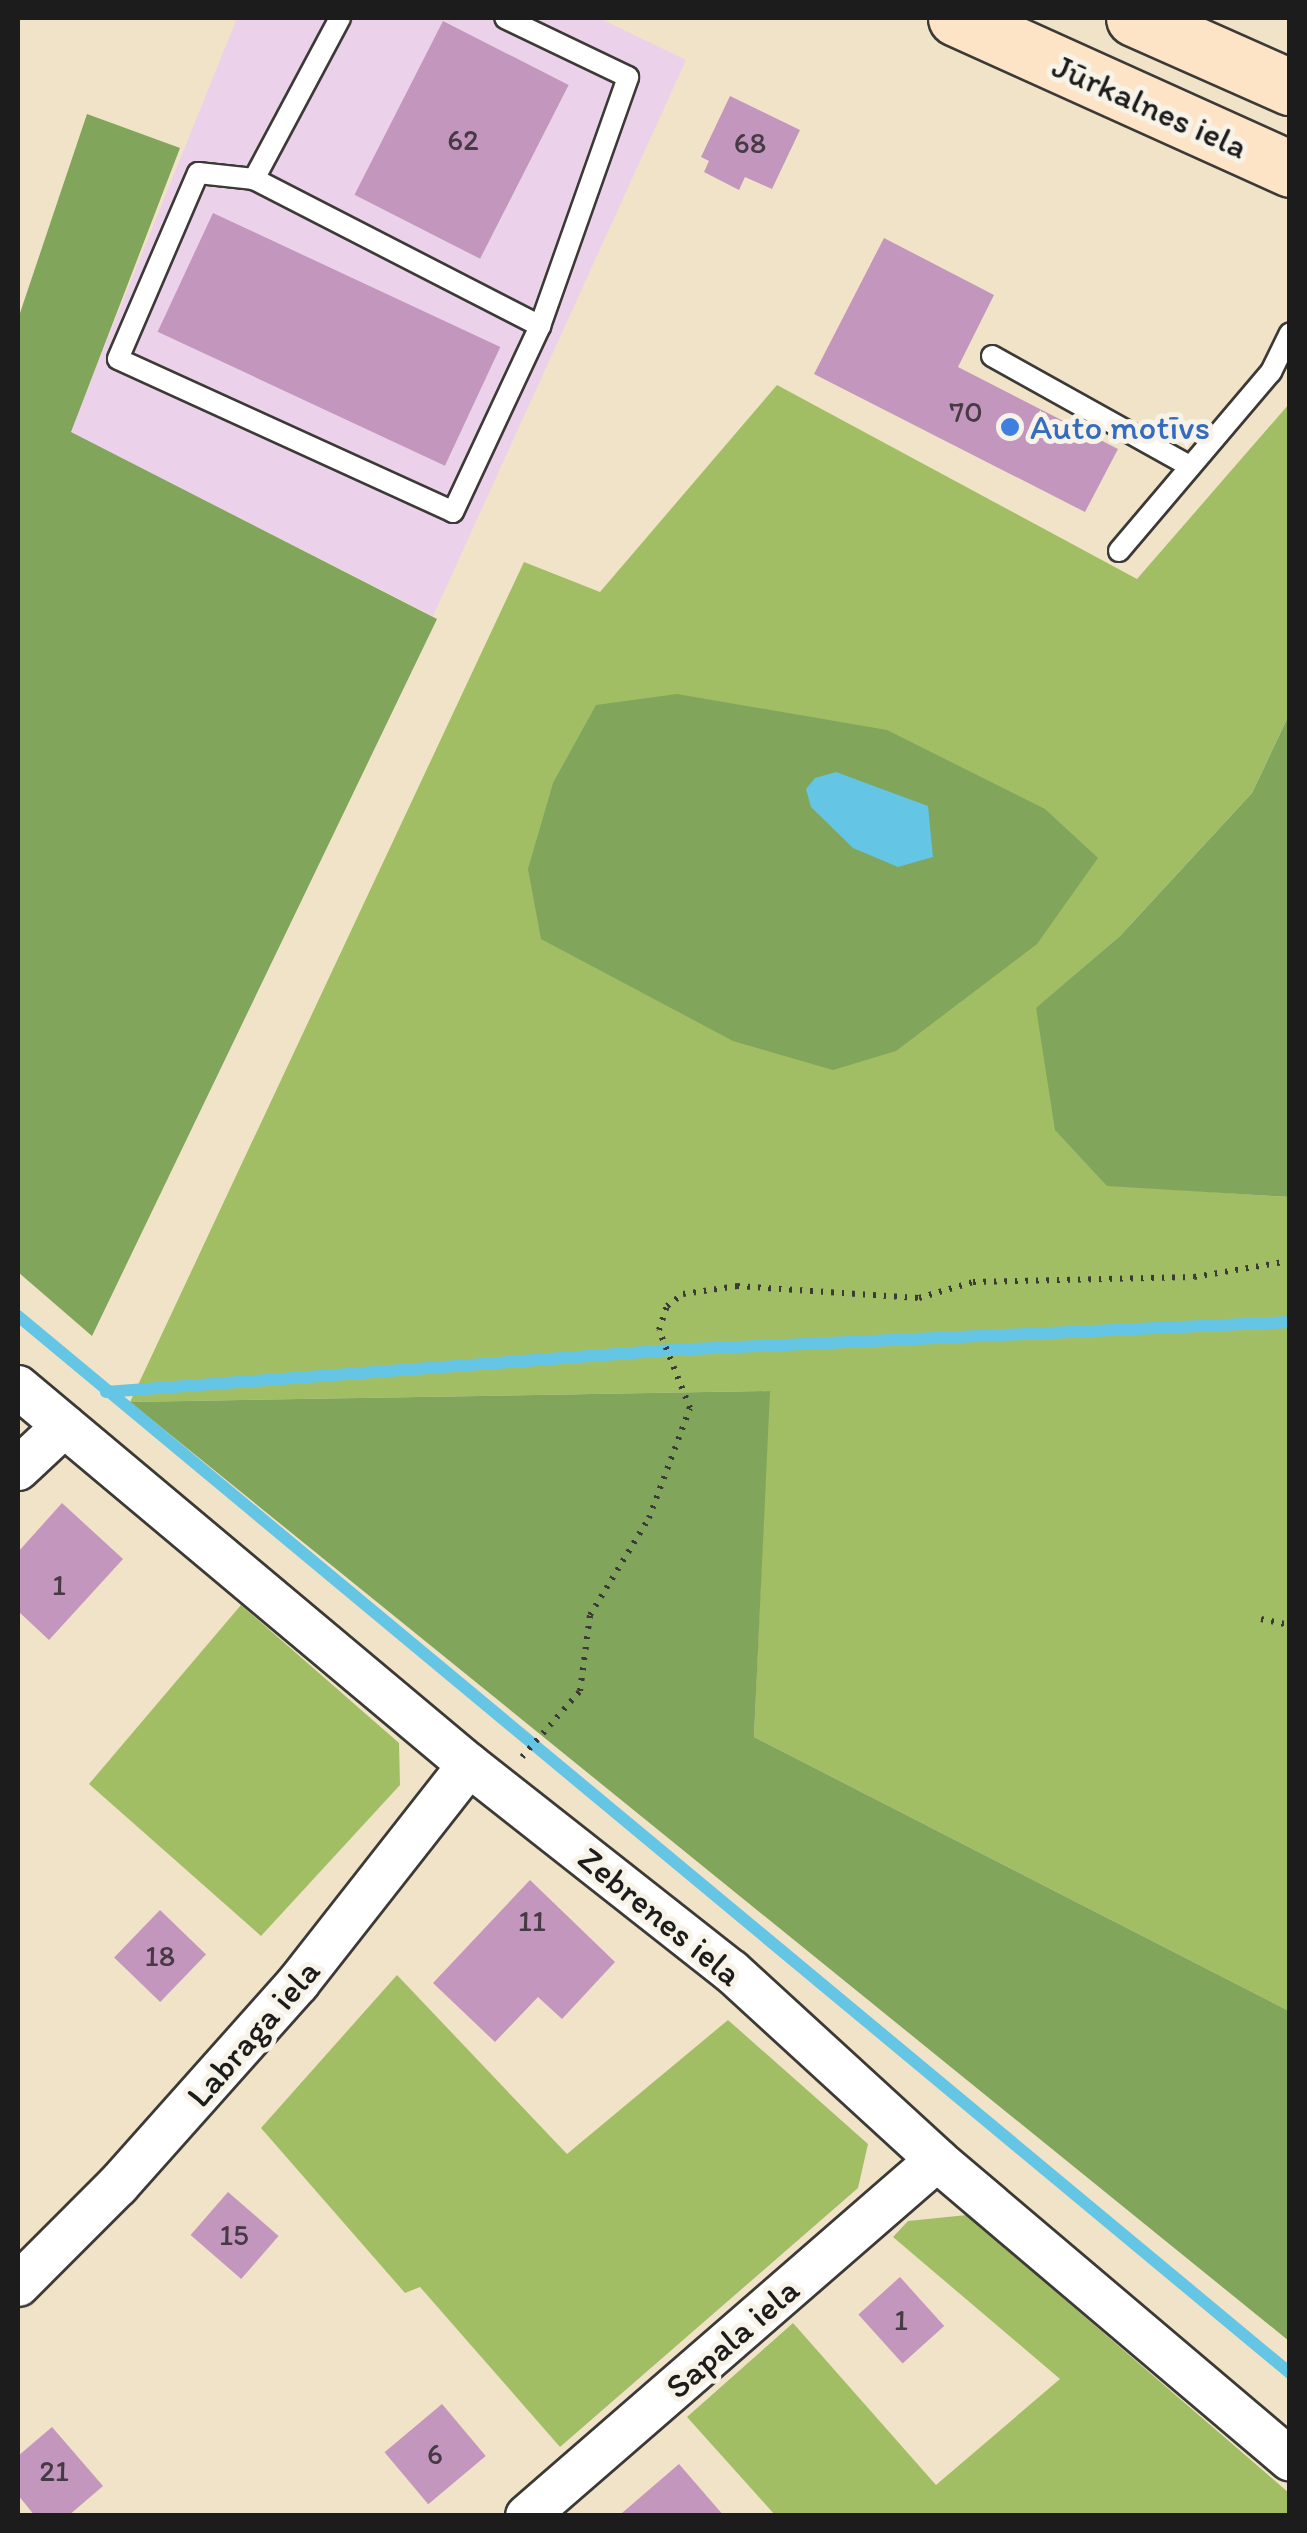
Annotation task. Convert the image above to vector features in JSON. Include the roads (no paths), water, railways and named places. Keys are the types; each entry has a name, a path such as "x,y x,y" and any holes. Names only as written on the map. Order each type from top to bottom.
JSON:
{"street":[{"name":"Jūrkalnes iela","path":"956,18 1290,169"},
{"path":"1134,18 1290,88"},
{"name":"Zebrenes iela","path":"18,1387 469,1765 732,1971 937,2160 1290,2459"},
{"path":"18,1469 64,1426"},
{"name":"Labraga iela","path":"18,2286 118,2185 298,1984 469,1765"},
{"name":"Sapala iela","path":"527,2516 937,2160"}],"lane":[{"path":"254,179 340,18"},
{"path":"505,18 628,77 540,326 454,512 118,358 198,173 254,179 540,326"},
{"path":"1119,551 1272,372 1290,333"},
{"path":"992,356 1190,466"}],"water":[{"path":"836,772 928,806 933,857 898,867 853,848 811,807 806,789 815,778"}],"waterway":[{"path":"18,1316 1290,2373"},
{"path":"106,1392 671,1350 1290,1322"}],"place":[{"name":"Auto motīvs","path":"1010,427"}]}
